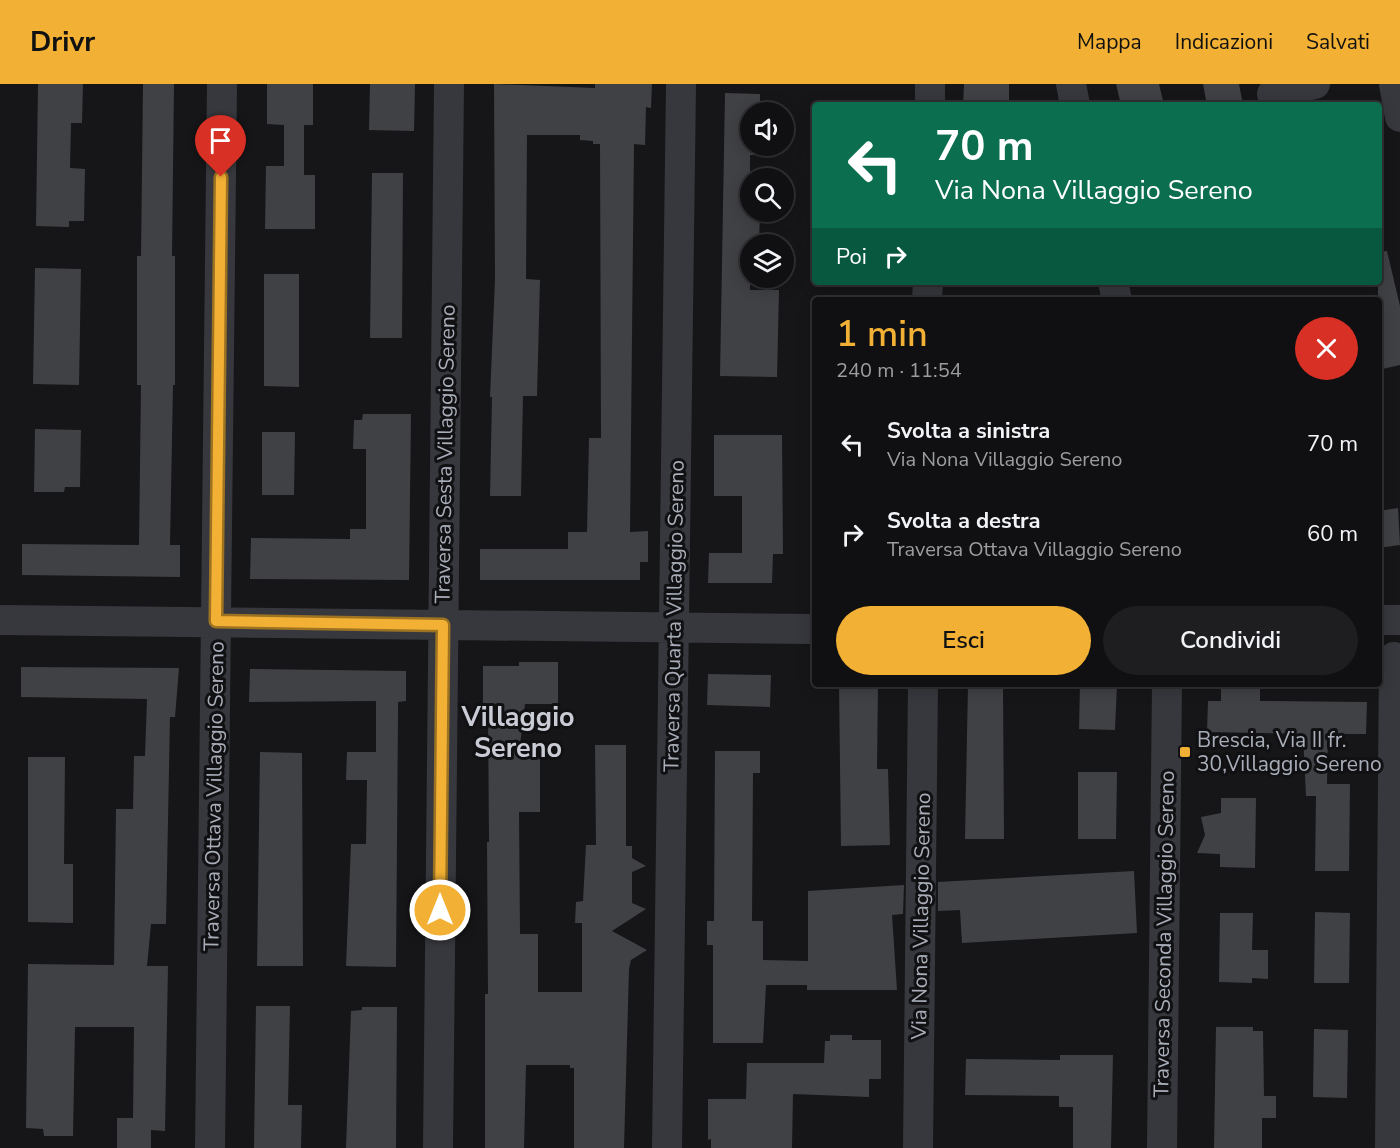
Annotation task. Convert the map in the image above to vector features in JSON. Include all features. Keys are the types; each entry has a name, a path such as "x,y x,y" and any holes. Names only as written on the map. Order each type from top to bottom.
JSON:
{"street":[{"name":"Traversa Ottava Villaggio Sereno","path":"210,1148 222,84"},
{"name":"Traversa Sesta Villaggio Sereno","path":"438,1148 450,84"},
{"name":"Traversa Quarta Villaggio Sereno","path":"667,1148 681,84"},
{"path":"930,84 930,102"},
{"path":"1071,84 1074,102"},
{"path":"1272,94 1315,84"},
{"path":"1394,84 1400,117"},
{"path":"0,620 812,629"},
{"path":"1382,620 1400,620"},
{"path":"1390,1148 1391,657"},
{"name":"Via Nona Villaggio Sereno","path":"918,1148 923,687"},
{"name":"Traversa Seconda Villaggio Sereno","path":"1162,1148 1167,687"}],"building":[{"path":"38,84 83,84 82,123 71,123 70,168 85,169 84,221 69,221 69,227 36,226"},
{"path":"143,84 174,84 172,256 175,256 175,385 173,385 170,545 180,545 180,577 22,575 22,544 139,545 141,385 137,385 137,256 141,256"},
{"path":"267,84 313,84 313,125 304,125 304,175 315,175 315,229 265,229 266,166 284,166 284,125 267,124"},
{"path":"370,84 415,84 414,131 369,130"},
{"path":"494,84 595,88 595,84 652,84 651,108 646,107 645,145 634,144 630,532 648,531 648,562 640,562 640,580 480,580 480,549 568,549 568,532 587,532 589,438 601,438 600,144 580,140 580,135 527,135 526,279 540,280 537,396 523,396 521,496 490,496 492,397 490,397 495,279"},
{"path":"964,84 1009,84 1009,102 963,102"},
{"path":"1116,84 1159,84 1163,102 1120,102"},
{"path":"1203,84 1239,84 1242,102 1206,102"},
{"path":"725,93 760,94 760,102 740,102 740,156 750,156 750,168 740,168 740,222 760,222 759,234 740,234 740,288 779,290 777,377 720,376"},
{"path":"372,173 403,173 402,338 370,338"},
{"path":"1387,251 1400,306 1400,365 1382,369 1382,297 1378,297 1378,285 1382,285 1382,252"},
{"path":"35,268 81,269 79,385 33,384"},
{"path":"264,274 299,274 299,387 264,386"},
{"path":"363,414 411,414 409,580 250,579 251,538 350,539 350,529 366,529 366,449 353,449 354,420 362,420"},
{"path":"35,429 81,430 80,487 65,487 64,492 34,492"},
{"path":"262,432 295,432 294,495 262,495"},
{"path":"714,435 782,435 783,554 773,554 772,583 708,583 709,553 742,553 742,496 714,496"},
{"path":"1398,508 1400,545 1382,547 1382,510"},
{"path":"519,662 558,662 558,704 525,704 520,745 540,745 540,812 519,812 520,934 538,934 538,992 582,992 582,923 575,923 576,902 583,901 586,845 596,845 595,745 626,745 626,846 632,846 632,858 646,866 632,872 632,903 646,909 612,931 647,950 631,960 629,969 624,1148 574,1148 574,1068 570,1068 570,1065 526,1065 524,1148 485,1148 485,994 488,994 487,842 489,842 488,708 483,708 483,666 519,666"},
{"path":"21,667 179,668 175,717 170,717 166,924 151,924 147,966 168,966 165,1131 151,1130 151,1148 117,1148 117,1118 133,1118 134,1027 75,1027 73,1136 44,1136 43,1129 26,1128 28,964 114,965 116,809 133,809 134,756 145,756 147,699 21,697"},
{"path":"250,669 406,671 406,701 398,702 396,967 346,966 351,844 366,844 367,780 346,780 347,752 376,752 376,701 249,702"},
{"path":"708,674 771,675 770,707 707,705"},
{"path":"839,687 878,687 877,769 888,769 890,845 841,846"},
{"path":"968,687 1003,687 1004,839 965,839"},
{"path":"1080,687 1117,687 1115,730 1079,729"},
{"path":"1221,688 1260,689 1260,701 1367,702 1366,734 1328,734 1327,784 1350,784 1349,871 1315,871 1316,796 1306,796 1303,734 1207,732 1208,701 1221,701"},
{"path":"715,751 760,751 760,773 753,773 752,921 763,921 763,960 808,961 808,891 904,885 903,914 892,915 897,990 807,990 807,985 766,985 763,1043 713,1043 713,945 707,945 707,921 714,921"},
{"path":"260,752 302,753 303,966 257,966"},
{"path":"28,757 65,757 64,864 73,864 73,923 28,922"},
{"path":"1078,772 1117,772 1116,839 1078,839"},
{"path":"1221,798 1256,798 1255,868 1220,867 1220,854 1197,853 1205,835 1201,817 1221,813"},
{"path":"1134,871 1137,933 962,943 960,910 938,911 938,882"},
{"path":"1315,912 1350,913 1349,983 1314,983"},
{"path":"1220,913 1253,913 1252,950 1268,950 1268,979 1252,978 1252,983 1219,982"},
{"path":"256,1006 290,1006 288,1105 302,1105 301,1148 254,1148"},
{"path":"362,1007 397,1007 396,1148 346,1148 351,1011 362,1010"},
{"path":"1216,1027 1253,1027 1253,1031 1263,1031 1264,1096 1276,1096 1276,1118 1262,1118 1262,1148 1214,1148"},
{"path":"1314,1029 1348,1030 1347,1098 1313,1097"},
{"path":"830,1035 852,1035 852,1040 881,1040 881,1079 869,1079 869,1097 793,1094 792,1148 711,1148 711,1139 708,1140 708,1099 746,1099 747,1063 824,1063 825,1041 830,1041"},
{"path":"1060,1055 1113,1055 1111,1148 1073,1148 1073,1107 1059,1107 1059,1096 965,1095 966,1059 1060,1060"}],"place":[{"name":"Brescia, Via II fr. 30,Villaggio Sereno","path":"1185,752"}],"district":[{"name":"Villaggio Sereno","path":"518,732"}],"route":[{"path":"221,177 216,621 443,625 440,910"}]}
